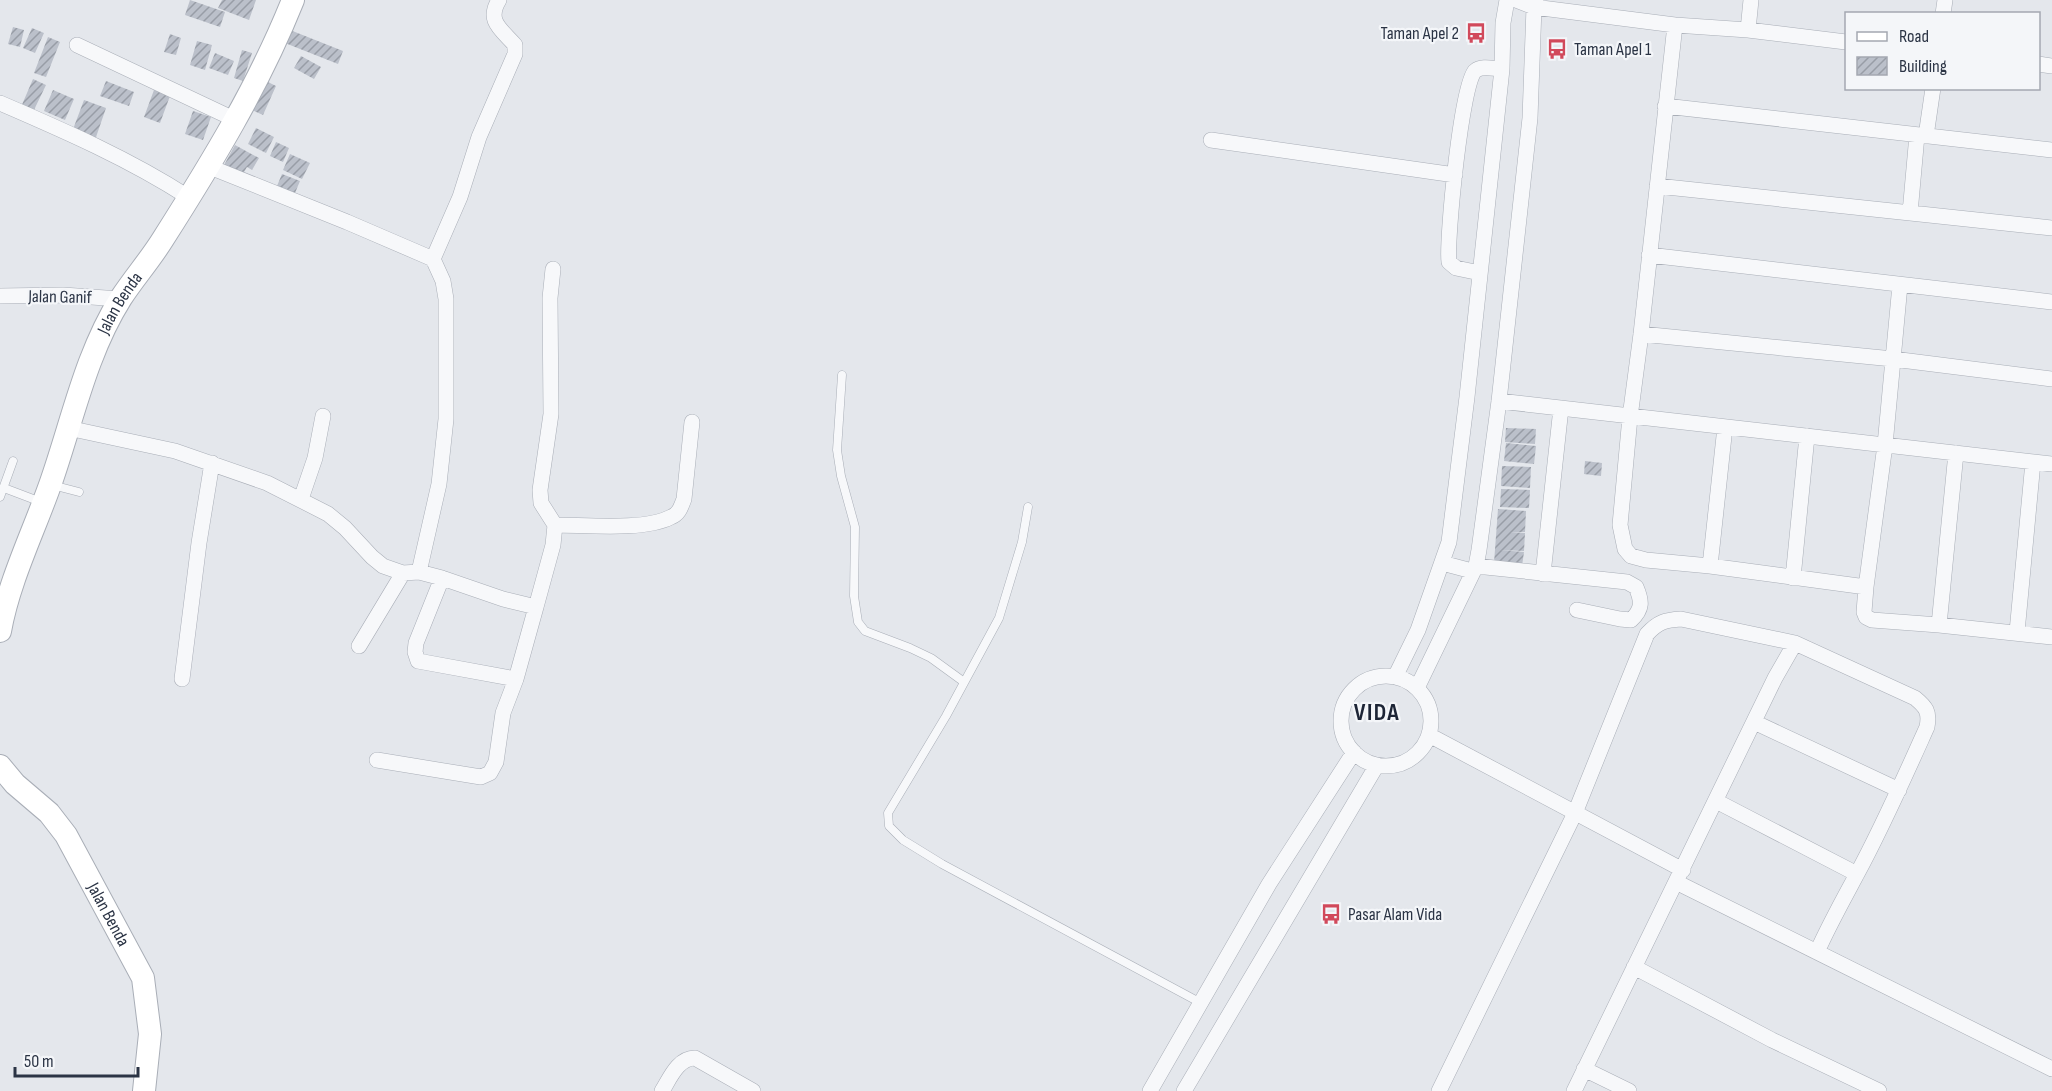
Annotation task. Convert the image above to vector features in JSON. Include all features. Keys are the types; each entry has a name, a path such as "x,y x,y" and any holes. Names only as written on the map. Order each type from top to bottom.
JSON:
{"street":[{"name":"Jalan Benda","path":"0,631 12,585 101,335 120,299 163,240 188,197 210,167 258,80 293,0"},
{"path":"433,259 460,197 479,137 515,54 515,45 494,22 493,12 499,0"},
{"path":"1395,677 1418,630 1442,563 1450,531 1502,69 1503,23 1507,0"},
{"path":"1516,0 1675,25 1748,30 1845,42"},
{"path":"1748,30 1751,0"},
{"path":"1417,688 1474,568 1499,401 1530,118 1535,4"},
{"path":"1675,25 1630,417 1620,525 1625,549 1631,556 1646,560 1710,566 1866,587"},
{"path":"77,45 236,120"},
{"path":"1480,273 1456,268 1449,262 1455,175 1469,79 1474,71 1483,68 1502,69"},
{"path":"1910,213 1922,135 1933,90"},
{"path":"0,103 95,146 154,176 188,197"},
{"path":"1665,106 2052,150"},
{"path":"1211,140 1455,175"},
{"path":"210,167 433,259 443,281 447,317 446,419 439,484 419,572"},
{"path":"1657,186 2052,228"},
{"path":"1650,255 2052,302"},
{"path":"377,760 481,777 490,773 496,762 503,713 516,679 553,545 555,525 541,503 540,490 551,414 550,298 553,269"},
{"path":"1900,285 1885,445 1866,587 1864,612 1866,617 1872,620 2052,637"},
{"name":"Jalan Ganif","path":"0,296 63,295 120,299"},
{"path":"1641,334 1893,359 2052,379"},
{"path":"1499,401 2052,464"},
{"path":"1543,574 1561,408"},
{"path":"301,500 315,458 323,416"},
{"path":"555,525 648,524 672,517 679,511 684,499 692,422"},
{"path":"1710,566 1725,427"},
{"path":"68,428 146,444 212,463 267,483 328,514 383,566 403,573 419,572 442,578 503,600 536,607"},
{"path":"1793,578 1807,436"},
{"path":"1939,625 1956,453"},
{"path":"2017,632 2033,462"},
{"path":"182,679 199,543 212,463"},
{"path":"1442,563 1627,582 1636,587 1640,603 1639,612 1631,620 1620,620 1577,610"},
{"path":"359,646 403,573"},
{"path":"442,578 416,643 415,652 418,661 516,679"},
{"path":"1439,1091 1575,813 1647,634 1656,624 1666,620 1681,620 1795,643 1915,698 1926,707 1929,716 1927,727 1899,790 1857,874 1833,915 1817,952"},
{"path":"1574,1091 1775,678 1795,643"},
{"path":"1382,676 1395,677 1407,681 1425,698 1430,710 1429,735 1422,747 1408,759 1389,765 1377,765 1354,752 1342,730 1341,718 1347,700 1359,685 1382,676"},
{"path":"1755,722 1899,790"},
{"path":"1429,735 1575,813 1679,876 1817,952 2052,1069"},
{"path":"1150,1091 1269,884 1354,752"},
{"path":"1185,1091 1377,765"},
{"name":"Jalan Benda","path":"0,766 15,784 50,813 66,835 143,978 150,1034 144,1091"},
{"path":"1716,801 1857,874"},
{"path":"1634,967 1772,1040 1879,1091"},
{"path":"662,1091 681,1061 687,1058 695,1058 753,1091"},
{"path":"1584,1069 1629,1091"}],"lane":[{"path":"842,375 837,450 841,476 855,527 854,596 858,622 865,631 931,658 964,682"},
{"path":"0,497 13,461"},
{"path":"4,488 46,494 79,492"},
{"path":"1028,507 1022,542 999,618 888,813 889,826 892,831 942,864 1201,1004"}],"building":[{"path":"190,0 225,12 220,27 185,15"},
{"path":"222,0 256,0 249,20 218,8"},
{"path":"13,27 24,30 20,47 8,44"},
{"path":"32,28 44,33 35,53 23,48"},
{"path":"290,30 343,51 338,64 285,43"},
{"path":"170,34 181,38 176,55 164,52"},
{"path":"48,37 60,42 46,77 34,73"},
{"path":"197,41 212,45 205,70 190,65"},
{"path":"242,50 252,53 243,81 234,78"},
{"path":"215,53 234,61 228,75 209,68"},
{"path":"301,56 321,67 314,79 294,68"},
{"path":"33,79 46,85 33,112 21,107"},
{"path":"106,81 134,92 129,106 100,96"},
{"path":"266,81 276,86 263,115 252,110"},
{"path":"53,90 74,99 65,120 44,111"},
{"path":"154,90 170,96 160,123 144,117"},
{"path":"84,100 106,108 95,140 72,132"},
{"path":"193,111 211,117 203,140 185,134"},
{"path":"256,128 274,137 266,153 248,144"},
{"path":"276,142 289,148 283,162 270,156"},
{"path":"235,145 259,158 252,170 247,167 241,177 223,167"},
{"path":"290,154 310,163 302,179 283,170"},
{"path":"282,174 300,181 295,193 277,186"},
{"path":"1506,428 1536,429 1535,444 1505,442"},
{"path":"1506,443 1536,446 1534,464 1504,461"},
{"path":"1585,461 1602,463 1601,476 1584,474"},
{"path":"1502,466 1531,467 1530,488 1501,486"},
{"path":"1501,489 1530,490 1529,508 1500,507"},
{"path":"1498,509 1526,511 1525,532 1510,532 1525,533 1524,551 1500,550 1524,552 1522,566 1494,563"}],"place":[{"name":"Taman Apel 2","path":"1476,33"},
{"name":"Taman Apel 1","path":"1557,49"},
{"name":"Pasar Alam Vida","path":"1331,914"}],"district":[{"name":"VIDA","path":"1377,712"}]}
